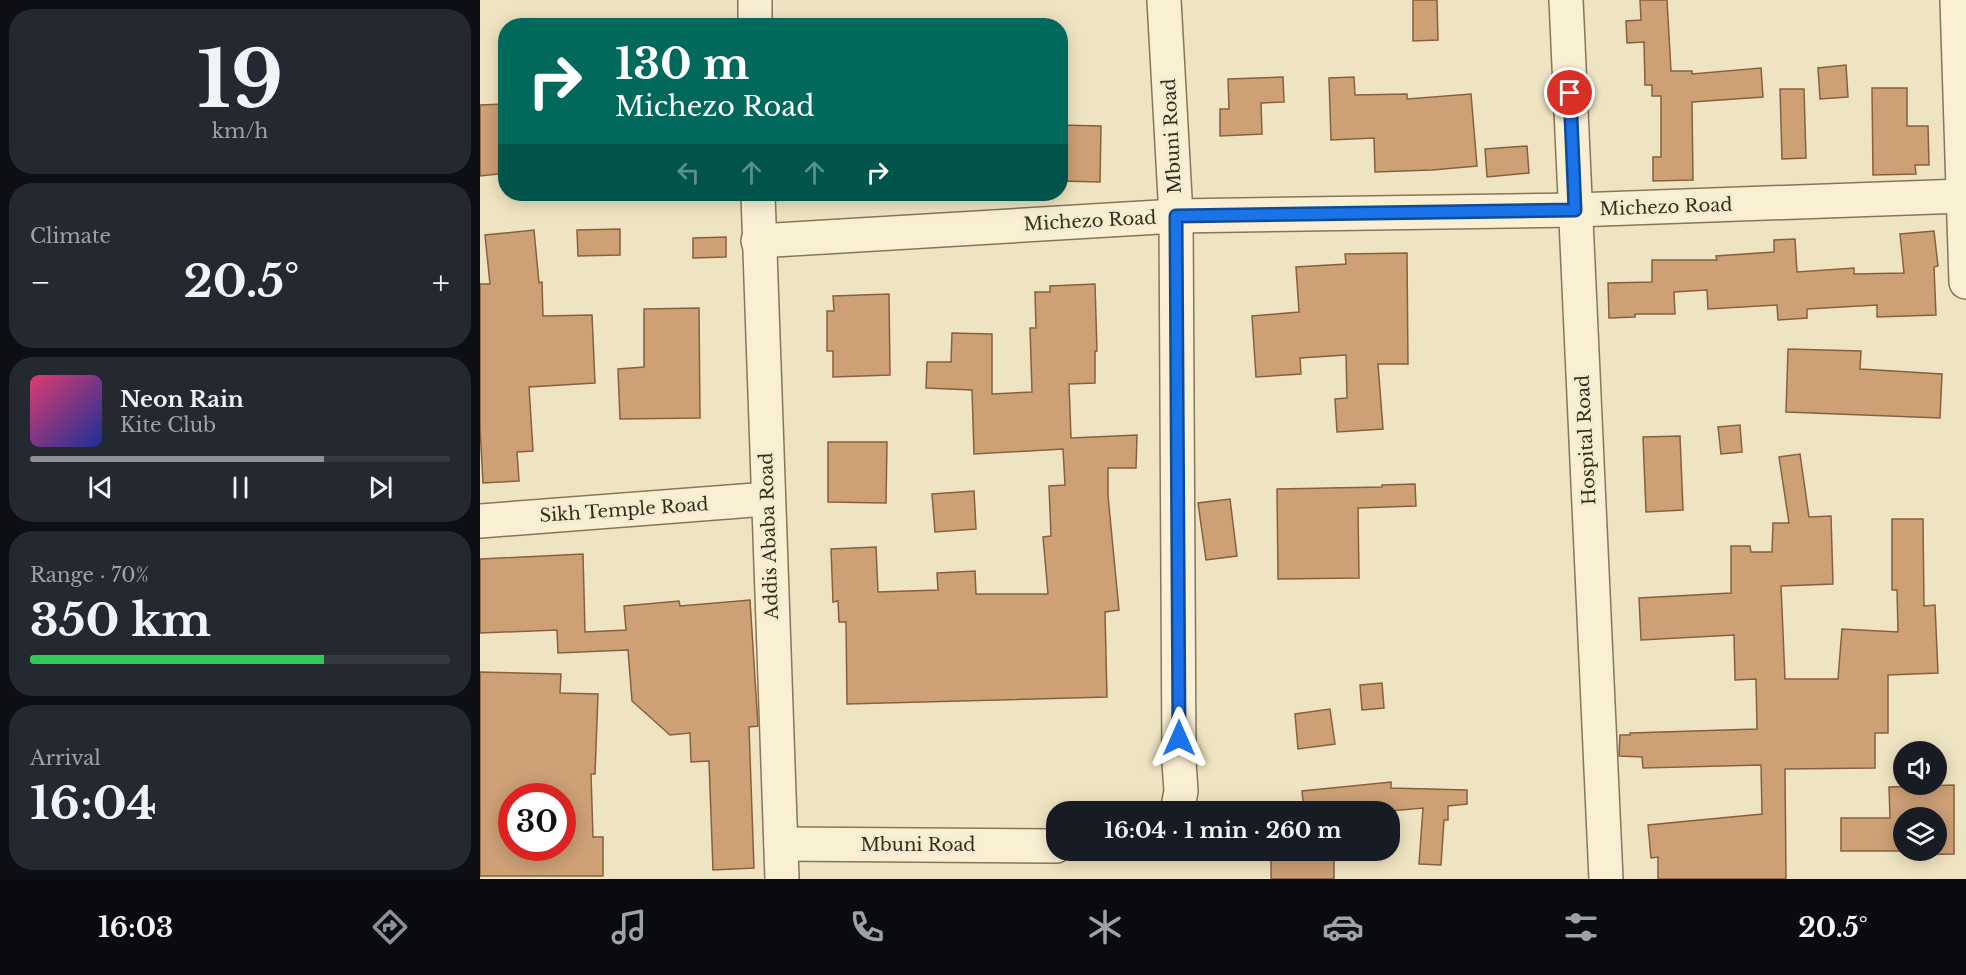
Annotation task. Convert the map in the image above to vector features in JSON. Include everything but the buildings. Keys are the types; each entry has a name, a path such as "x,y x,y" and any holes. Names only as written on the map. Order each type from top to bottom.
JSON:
{"street":[{"path":"755,0 756,18"},
{"name":"Mbuni Road","path":"1164,0 1176,216 1181,790 1179,801"},
{"name":"Hospital Road","path":"1566,0 1606,879"},
{"path":"1957,0 1966,282"},
{"name":"Michezo Road","path":"758,241 1176,216 1575,210 1962,196"},
{"name":"Addis Ababa Road","path":"758,201 782,879"},
{"name":"Sikh Temple Road","path":"480,521 768,499"},
{"name":"Mbuni Road","path":"781,844 1046,846"}],"route":[{"path":"1179,738 1176,216 1575,210 1570,93"}]}
